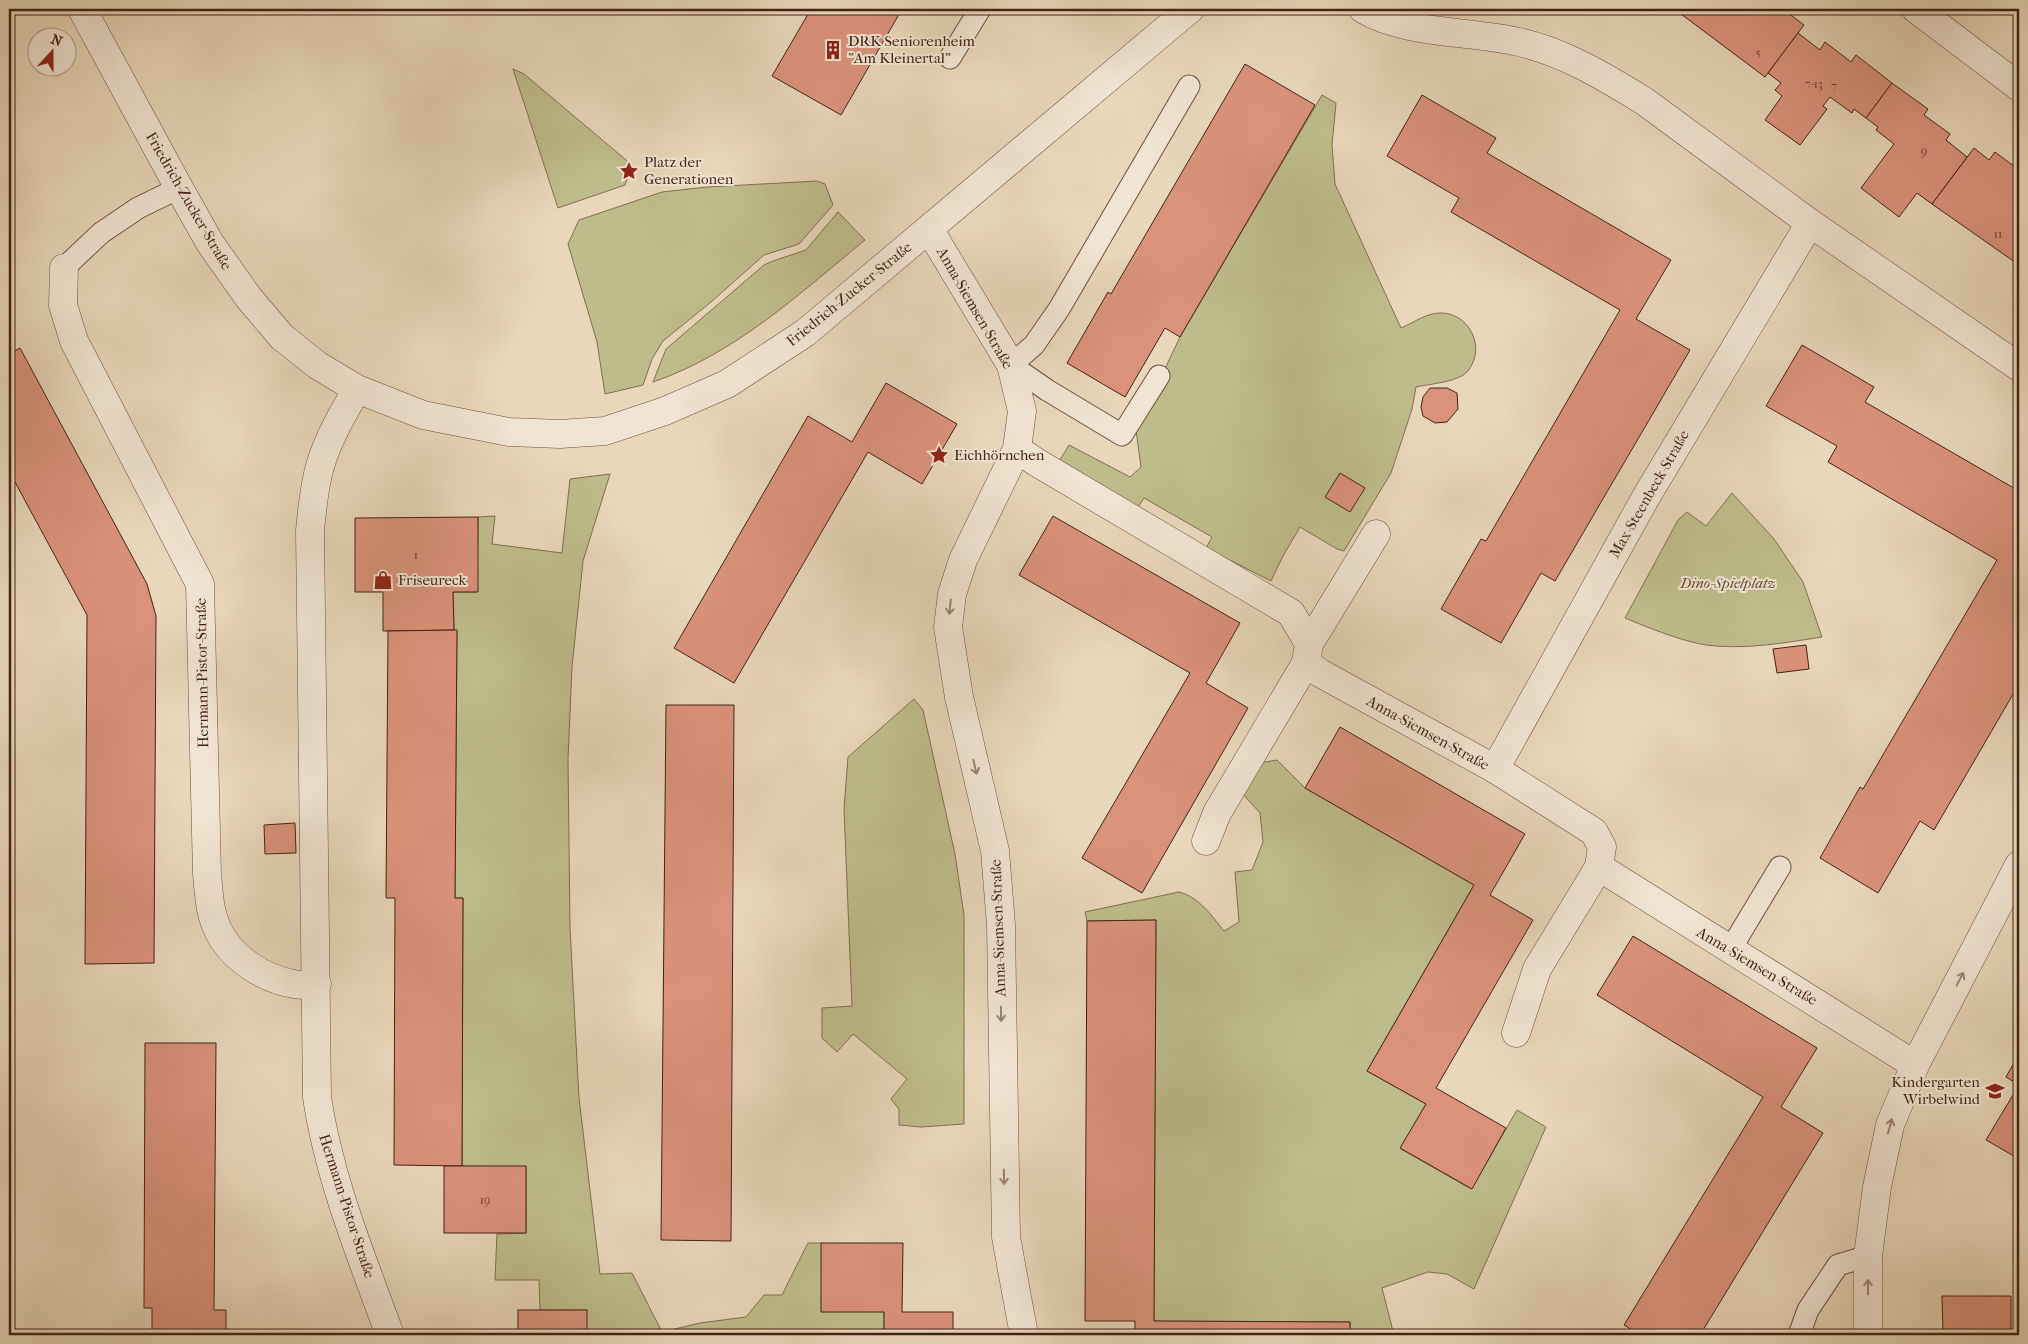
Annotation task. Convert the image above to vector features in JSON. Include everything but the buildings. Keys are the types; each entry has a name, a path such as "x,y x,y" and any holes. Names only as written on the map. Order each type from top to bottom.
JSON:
{"street":[{"name":"Friedrich-Zucker-Straße","path":"82,9 210,243 248,297 282,337 317,365 357,389 423,415 510,432 560,434 605,431 665,411 728,384 805,333 1190,9"},
{"path":"1363,9 1376,18 1402,25 1520,42 1554,52 1614,83 1644,101 1810,223 2019,367"},
{"path":"1916,9 2019,87"},
{"name":"Max-Steenbeck-Straße","path":"1495,770 1646,497 1810,223"},
{"name":"Anna-Siemsen-Straße","path":"929,229 1011,365 1022,411 1017,449 963,560 952,594 948,626 959,697 995,851 1001,925 1006,1237 1024,1335"},
{"name":"Hermann-Pistor-Straße","path":"64,268 63,305 74,341 200,584 207,874 210,910 218,930 226,943 239,957 255,969 305,984"},
{"name":"Hermann-Pistor-Straße","path":"357,389 337,427 321,466 313,499 310,531 305,984 322,1128 331,1164 390,1335"},
{"name":"Anna-Siemsen-Straße","path":"1017,449 1291,613 1307,654 1320,673 1495,770 1594,832 1602,847 1599,867 1537,969 1516,1033"},
{"path":"1206,841 1217,813 1376,534"},
{"path":"1868,1335 1868,1256 1877,1187 1890,1125 1915,1065 2019,865"},
{"name":"Anna-Siemsen-Straße","path":"1599,867 1915,1065"}],"lane":[{"path":"950,58 980,9"},
{"path":"1159,376 1122,435 1047,390 1011,365 1034,345 1059,309 1189,86"},
{"path":"64,268 100,233 138,208 179,188"},
{"path":"1730,950 1780,866"},
{"path":"1799,1335 1808,1310 1838,1265 1868,1256"}],"green space":[{"path":"513,69 524,74 632,165 625,185 558,208"},
{"path":"1322,95 1336,103 1332,145 1335,184 1401,328 1430,314 1441,313 1451,315 1460,319 1467,326 1475,343 1475,353 1473,363 1463,375 1450,380 1416,387 1412,409 1391,473 1344,551 1337,549 1300,527 1271,581 1206,548 1212,537 1144,498 1137,509 1058,463 1069,445 1130,477 1141,467 1136,430 1180,337"},
{"path":"817,181 825,184 833,205 799,244 764,255 663,341 652,359 643,385 605,394 597,342 568,244 579,220 662,192 707,187"},
{"path":"838,212 865,240 791,301 739,339 683,370 653,382 666,349 764,265 806,250"},
{"path":"610,474 583,561 572,667 568,759 570,928 579,1098 600,1274 632,1273 662,1332 700,1323 746,1317 764,1295 782,1295 808,1243 821,1243 884,1312 884,1335 587,1335 586,1310 540,1310 539,1280 495,1280 497,1234 526,1233 526,1167 462,1166 463,898 455,898 457,631 454,630 453,592 477,592 478,517 495,516 492,544 562,553 570,479"},
{"name":"Dino-Spielplatz","path":"1732,493 1774,539 1803,582 1822,637 1750,646 1706,645 1655,630 1625,618 1678,520 1687,512 1706,526"},
{"path":"914,699 923,710 955,854 964,915 964,1124 921,1127 899,1125 899,1109 891,1099 907,1079 853,1034 837,1052 822,1038 822,1008 852,1006 844,809 848,757"},
{"path":"1277,760 1305,788 1474,885 1367,1071 1426,1104 1401,1149 1471,1189 1517,1110 1546,1127 1474,1289 1447,1274 1428,1272 1382,1288 1394,1335 1350,1335 1350,1322 1154,1321 1156,920 1087,921 1085,912 1179,892 1199,902 1224,931 1239,922 1235,872 1252,870 1263,842 1260,813 1240,791 1254,764"}],"place":[{"name":"DRK Seniorenheim \"Am Kleinertal\"","path":"833,50"},
{"name":"Platz der Generationen","path":"629,171"},
{"name":"Eichhörnchen","path":"939,455"},
{"name":"Friseureck","path":"383,580"},
{"name":"Kindergarten Wirbelwind","path":"1995,1091"}]}
